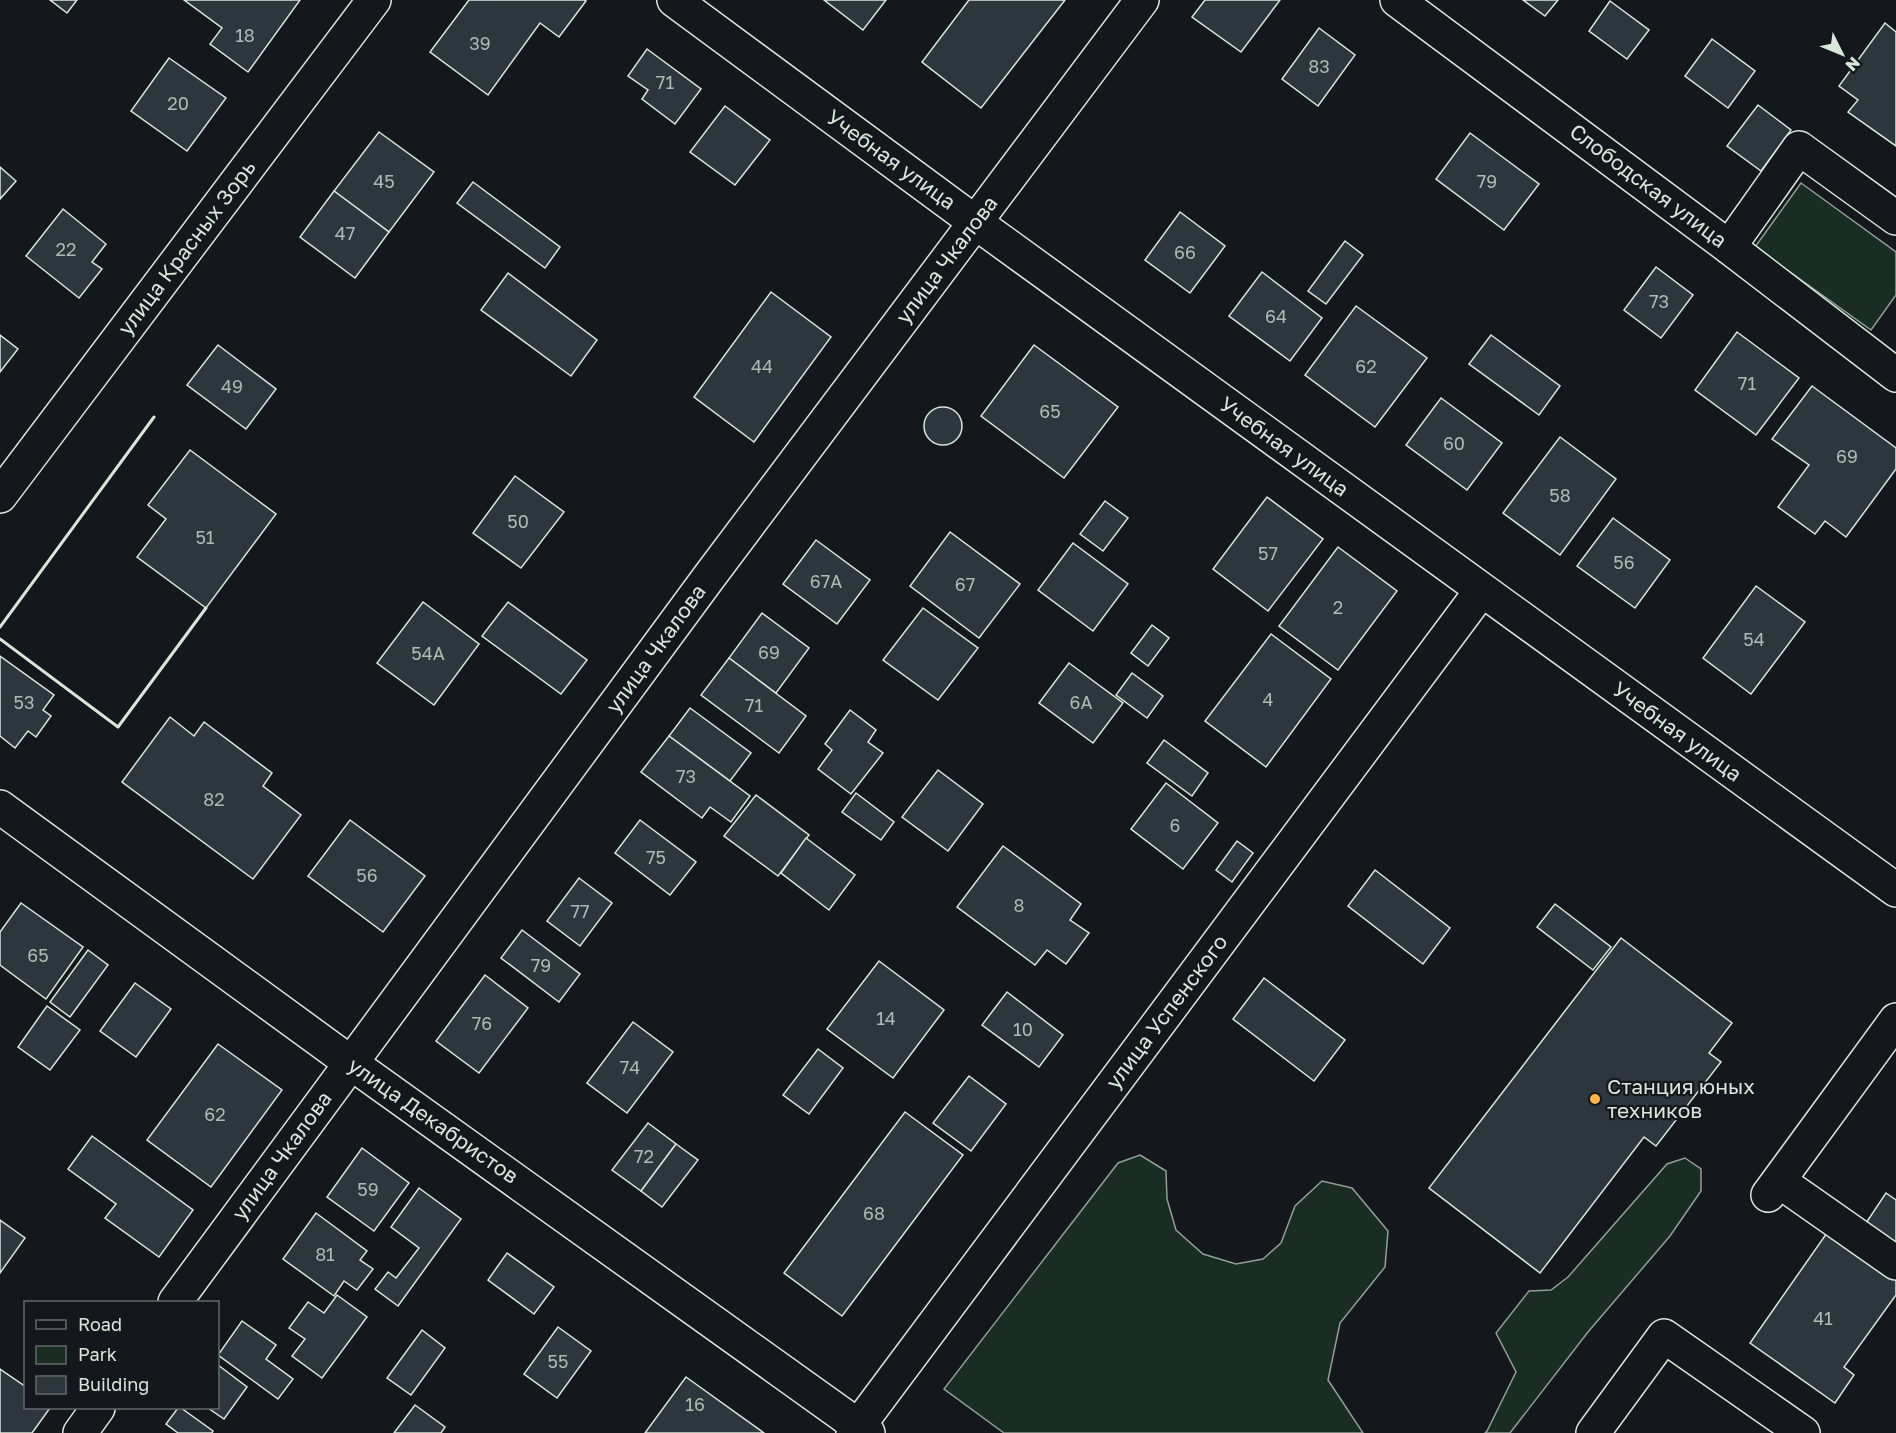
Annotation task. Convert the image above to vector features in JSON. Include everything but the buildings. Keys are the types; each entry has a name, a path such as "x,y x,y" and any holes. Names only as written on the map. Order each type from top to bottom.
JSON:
{"street":[{"name":"улица Красных Зорь","path":"0,496 374,0"},
{"name":"Учебная улица","path":"674,0 1481,591 1896,890"},
{"name":"улица Чкалова","path":"176,1301 1142,0"},
{"name":"Слободская улица","path":"1397,0 1729,247 1896,375"},
{"path":"1729,247 1799,148 1896,218"},
{"name":"улица Успенского","path":"860,1431 1481,591"},
{"name":"улица Декабристов","path":"0,807 860,1431"},
{"path":"1896,1020 1773,1188 1896,1263"},
{"path":"1593,1433 1664,1336 1803,1433"},
{"path":"80,1433 98,1409"}],"green space":[{"path":"1801,183 1896,252 1896,295 1871,330 1755,247"},
{"path":"1140,1155 1166,1171 1167,1199 1176,1230 1203,1254 1236,1264 1263,1259 1281,1243 1295,1206 1322,1181 1352,1188 1388,1231 1385,1267 1340,1323 1328,1380 1363,1433 1004,1433 944,1389 1118,1163"},
{"path":"1685,1158 1701,1169 1701,1191 1670,1236 1588,1332 1510,1433 1485,1433 1516,1372 1496,1333 1529,1291 1551,1290 1568,1277 1667,1164"}],"wall":[{"path":"0,627 154,417"},
{"path":"0,639 118,727 206,608"}],"place":[{"name":"Станция юных техников","path":"1595,1099"}]}
